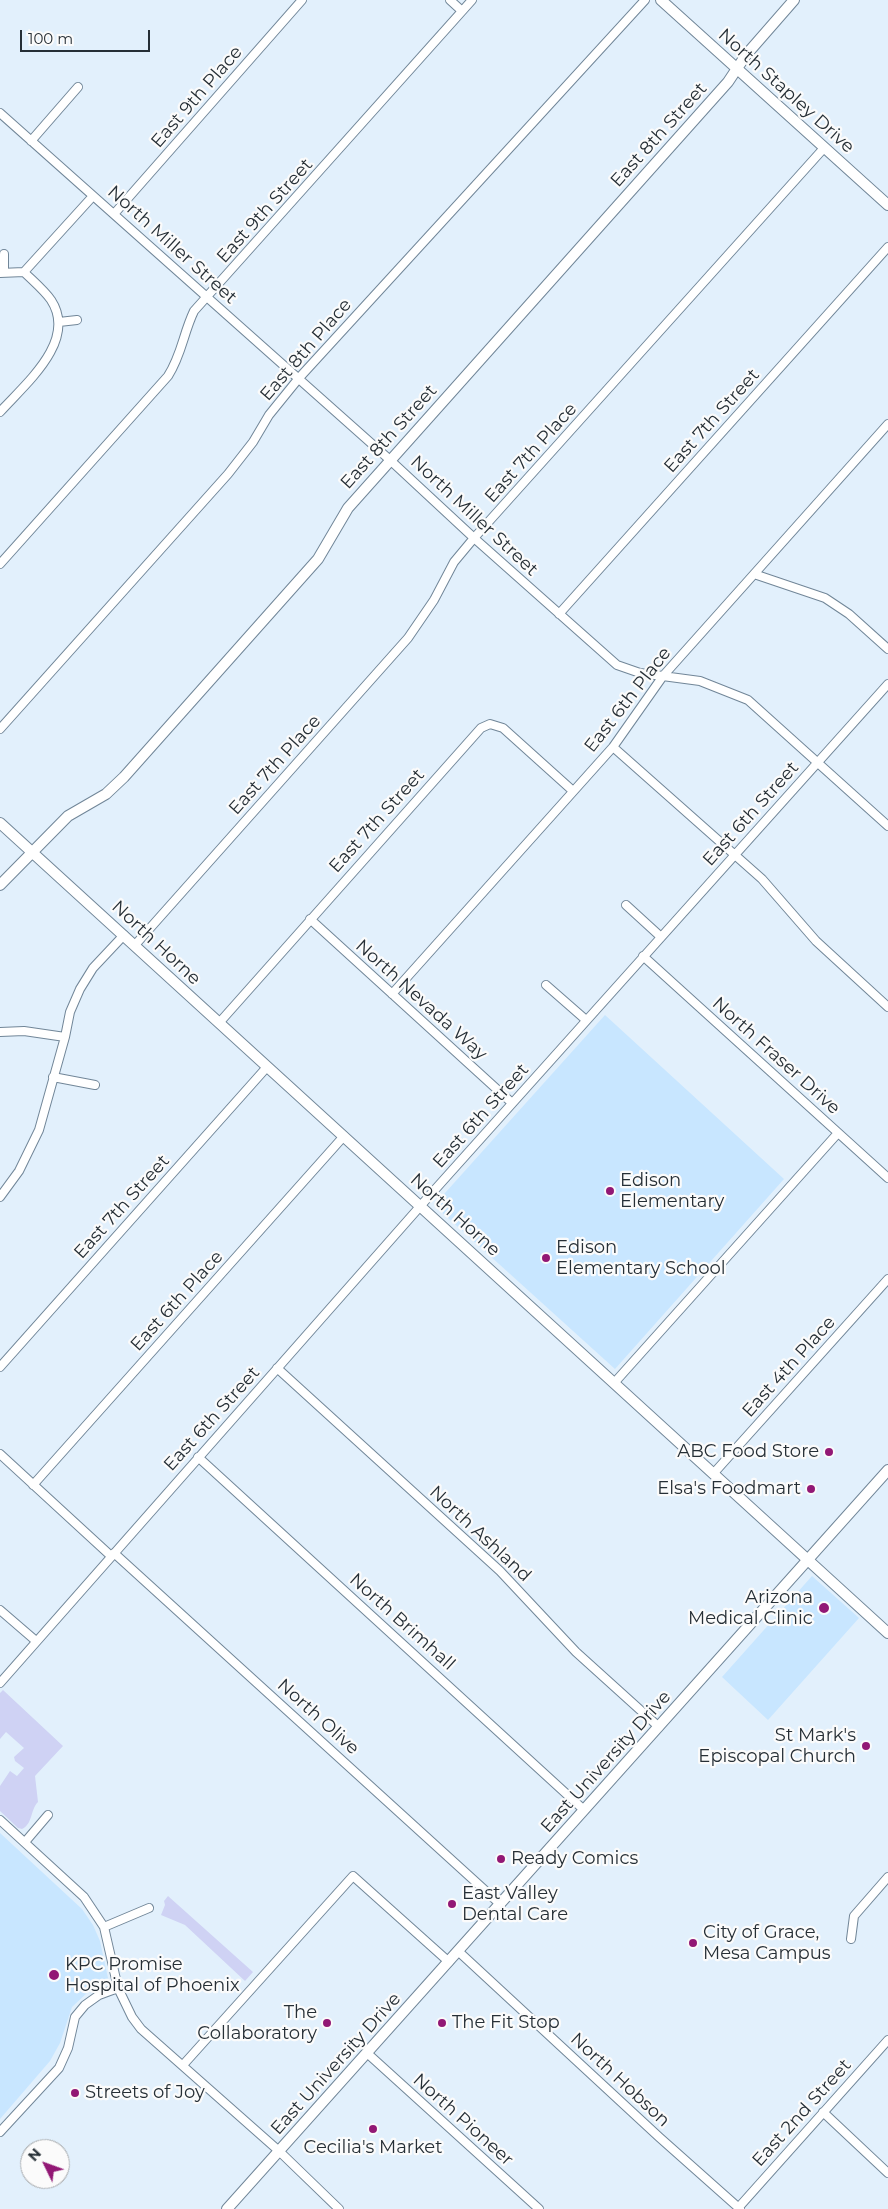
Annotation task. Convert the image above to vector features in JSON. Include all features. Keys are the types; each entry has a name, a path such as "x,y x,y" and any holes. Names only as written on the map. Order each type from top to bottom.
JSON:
{"street":[{"name":"East 9th Place","path":"114,214 302,0"},
{"path":"450,0 462,11"},
{"name":"East 9th Street","path":"0,564 168,376 179,357 188,324 194,311 208,298 472,0"},
{"name":"East 8th Place","path":"0,729 228,474 253,442 269,415 299,378 645,0"},
{"name":"North Stapley Drive","path":"661,0 888,206"},
{"name":"East 8th Street","path":"0,885 68,816 106,794 124,777 318,559 346,510 728,82 746,56 794,0"},
{"path":"31,141 78,87"},
{"name":"North Miller Street","path":"0,113 299,378 474,538 617,665 640,672 700,680 748,700 888,826"},
{"name":"East 7th Place","path":"135,945 408,638 434,600 454,562 474,538 824,148"},
{"path":"24,272 93,196"},
{"name":"East 7th Street","path":"559,614 888,247"},
{"path":"0,412 51,353 57,339 59,322 56,308 50,298 24,272 2,272 4,254"},
{"path":"59,322 76,320"},
{"name":"East 6th Place","path":"392,994 613,747 663,676 888,424"},
{"path":"754,574 825,598 849,614 888,649"},
{"name":"East 6th Street","path":"0,1683 586,1020 888,684"},
{"name":"East 7th Street","path":"219,1023 477,732 486,726 495,724 503,728 573,791"},
{"path":"613,747 762,879 816,941 888,1007"},
{"name":"North Horne","path":"0,823 888,1633"},
{"path":"626,905 661,937"},
{"name":"North Nevada Way","path":"310,919 512,1104"},
{"path":"0,1197 19,1171 39,1130 65,1037 70,1012 80,989 93,968 124,935"},
{"name":"North Fraser Drive","path":"644,956 888,1178"},
{"path":"546,985 586,1020"},
{"path":"0,1032 24,1031 65,1037"},
{"name":"East 7th Street","path":"0,1367 267,1067"},
{"path":"54,1077 95,1085"},
{"path":"615,1382 838,1133"},
{"name":"East 6th Place","path":"33,1485 344,1136"},
{"name":"East 4th Place","path":"713,1474 888,1279"},
{"name":"North Ashland","path":"277,1368 500,1571 576,1652 659,1727"},
{"name":"North Olive","path":"0,1454 500,1904"},
{"name":"North Brimhall","path":"198,1457 584,1810"},
{"name":"East University Drive","path":"227,2209 888,1470"},
{"path":"0,1610 36,1641"},
{"path":"25,1842 48,1815"},
{"path":"0,1820 84,1897 104,1927 118,1988 132,2017 141,2029 279,2151 339,2209"},
{"path":"183,2065 353,1876 449,1962"},
{"path":"851,1939 854,1916 888,1877"},
{"path":"104,1927 149,1908"},
{"name":"North Hobson","path":"458,1952 661,2139 740,2208"},
{"path":"0,2132 59,2068 68,2048 75,2017 99,1995 118,1988"},
{"name":"East 2nd Street","path":"740,2208 888,2040"},
{"name":"North Pioneer","path":"368,2053 539,2209"},
{"path":"823,2112 888,2173"}],"shaded area":[{"name":"Edison Elementary","path":"605,1015 784,1179 615,1369 436,1207 436,1203"},
{"path":"812,1576 859,1618 768,1720 722,1677"},
{"path":"3,1690 63,1746 35,1776 38,1802 28,1824 22,1829 18,1828 0,1811 0,1786 10,1771 17,1776 24,1768 15,1761 14,1757 24,1748 6,1732 0,1739 0,1693"},
{"name":"KPC Promise Hospital of Phoenix","path":"0,1833 82,1909 93,1925 100,1941 108,1978 104,1984 87,1993 72,2007 60,2043 50,2061 0,2119"},
{"path":"168,1896 253,1972 245,1981 185,1925 161,1915 165,1905 164,1901"}],"place":[{"name":"Edison Elementary","path":"610,1191"},
{"name":"Edison Elementary School","path":"546,1258"},
{"name":"ABC Food Store","path":"829,1452"},
{"name":"Elsa's Foodmart","path":"811,1489"},
{"name":"Arizona Medical Clinic","path":"824,1608"},
{"name":"St Mark's Episcopal Church","path":"866,1746"},
{"name":"Ready Comics","path":"501,1859"},
{"name":"East Valley Dental Care","path":"452,1904"},
{"name":"City of Grace, Mesa Campus","path":"693,1943"},
{"name":"KPC Promise Hospital of Phoenix","path":"54,1975"},
{"name":"The Collaboratory","path":"327,2023"},
{"name":"The Fit Stop","path":"442,2023"},
{"name":"Streets of Joy","path":"75,2093"},
{"name":"Cecilia's Market","path":"373,2129"}]}
